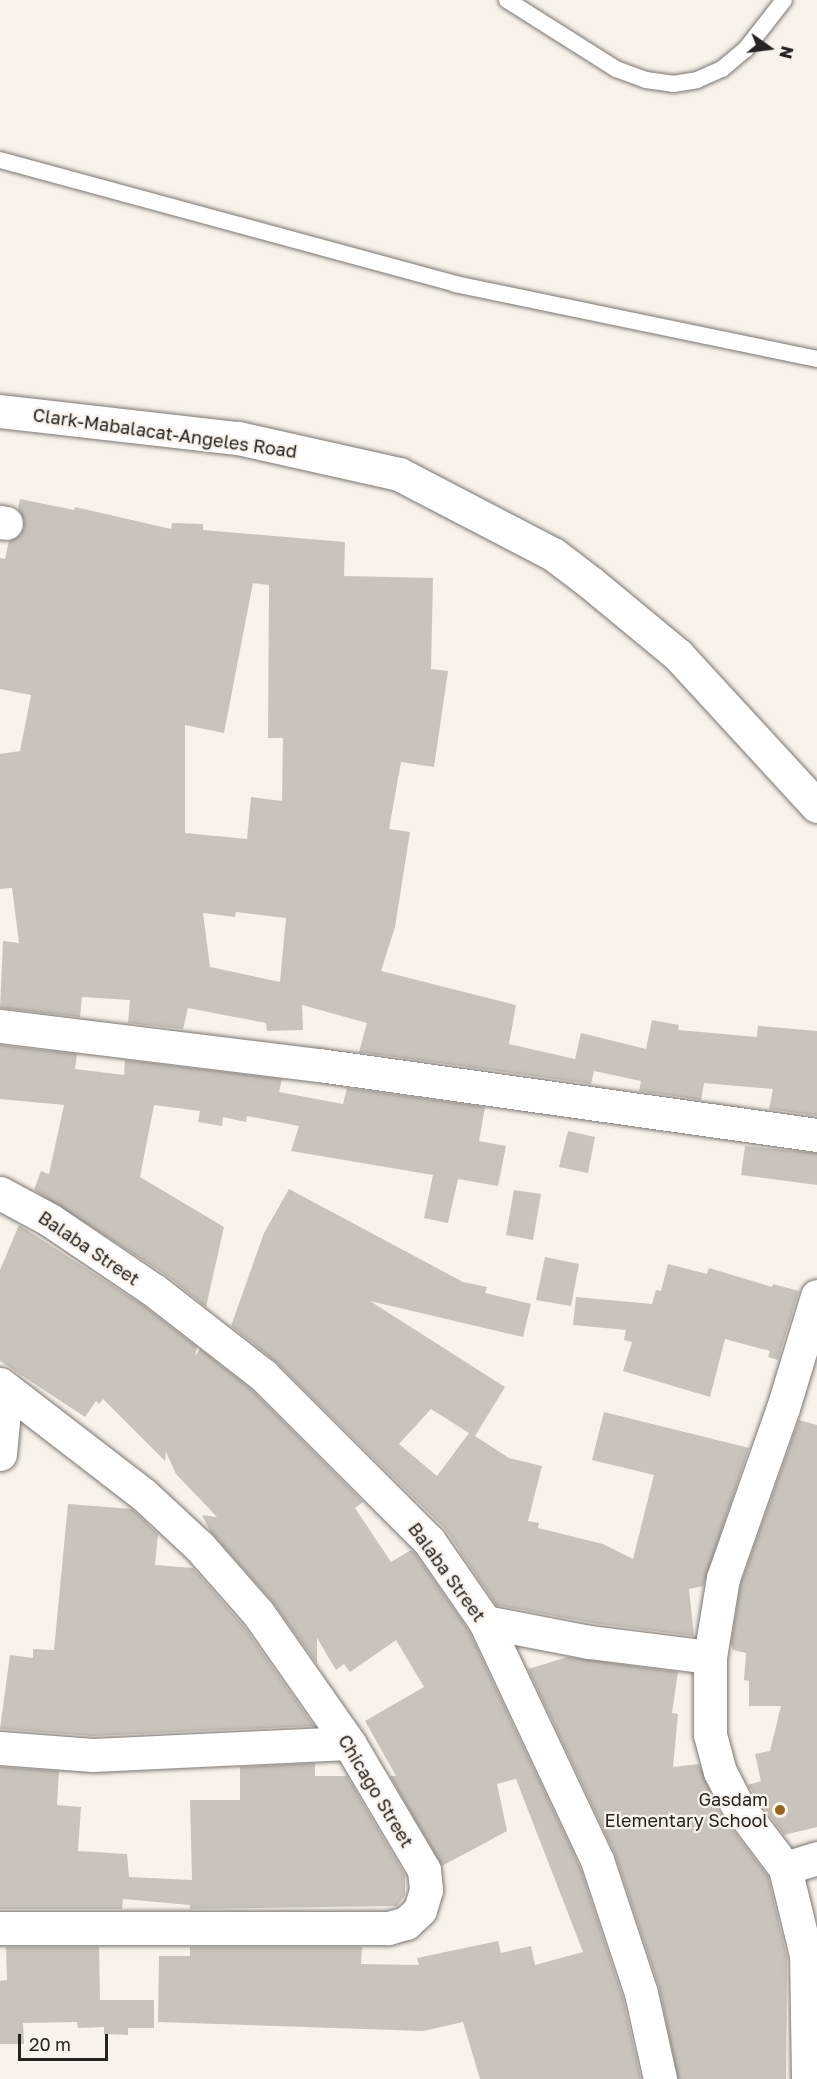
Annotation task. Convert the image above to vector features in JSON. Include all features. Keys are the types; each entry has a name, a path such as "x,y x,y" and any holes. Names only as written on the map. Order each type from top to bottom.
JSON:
{"street":[{"name":"Clark-Mabalacat-Angeles Road","path":"0,411 238,438 399,474 553,554 591,583 678,655 817,806"},
{"path":"0,1026 319,1065 817,1135"},
{"name":"Balaba Street","path":"0,1193 50,1220 145,1285 263,1374 429,1541 485,1622 597,1860 638,1983 660,2079"},
{"path":"808,2079 806,1955 785,1868 736,1803 720,1773 710,1734 710,1657 723,1578 783,1408 817,1296"},
{"path":"0,1454 3,1386"},
{"name":"Chicago Street","path":"0,1928 388,1928 406,1923 426,1899 424,1870 349,1743 258,1613 201,1547 134,1486 3,1386"},
{"path":"485,1622 589,1642 710,1657"},
{"path":"0,1748 93,1755 349,1743"},
{"path":"785,1868 817,1858"}],"lane":[{"path":"507,0 616,69 646,80 673,84 698,80 722,69 745,50 784,0"},
{"path":"0,160 455,284 817,359"}],"building":[{"path":"20,499 74,510 75,507 171,529 172,523 203,524 203,530 345,542 344,576 433,578 431,669 448,671 434,767 401,762 389,829 410,832 395,927 381,971 516,1005 509,1044 575,1059 581,1033 646,1049 652,1020 679,1025 678,1030 757,1037 758,1026 817,1031 817,1116 769,1109 773,1089 704,1083 701,1100 639,1091 641,1081 594,1071 591,1084 359,1052 367,1023 302,1005 303,1030 267,1031 266,1023 188,1008 183,1029 128,1023 130,1000 82,997 80,1017 0,1008 3,941 19,943 12,888 0,889 0,754 20,751 31,695 0,689 0,558 5,559 9,541 20,535 24,527 18,509","holes":["253,583 269,585 268,738 283,738 282,801 251,797 247,839 185,833 185,725 224,733","236,912 286,918 280,982 210,967 203,913 235,917"]},
{"path":"0,1045 77,1054 75,1069 124,1075 125,1060 282,1079 279,1092 343,1104 347,1088 485,1107 479,1141 506,1146 498,1186 458,1179 448,1223 424,1218 433,1175 291,1151 299,1126 247,1116 246,1122 223,1117 222,1126 198,1122 200,1111 154,1105 140,1177 224,1227 206,1307 166,1275 34,1190 41,1171 49,1174 64,1105 0,1099"},
{"path":"568,1131 595,1137 588,1173 559,1167"},
{"path":"745,1146 817,1153 817,1185 741,1175"},
{"path":"289,1189 463,1282 487,1287 485,1293 531,1304 523,1337 370,1301 505,1387 475,1436 509,1458 542,1466 528,1521 539,1523 538,1528 603,1544 633,1559 654,1475 592,1460 604,1412 749,1448 703,1586 689,1589 694,1636 592,1623 496,1605 445,1529 276,1362 231,1326 264,1233","holes":["431,1409 469,1433 437,1476 399,1444"]},
{"path":"514,1190 541,1194 533,1240 506,1235"},
{"path":"19,1225 144,1306 197,1347 195,1356 200,1349 251,1389 363,1502 355,1508 391,1562 411,1550 415,1553 469,1631 580,1867 623,1998 641,2079 480,2079 463,2022 423,2031 158,2022 159,1956 190,1956 190,1947 362,1947 361,1964 419,1965 417,1958 498,1941 501,1953 531,1946 535,1965 583,1952 516,1779 497,1784 507,1831 442,1866 390,1776 396,1776 365,1721 424,1687 396,1640 350,1672 344,1664 336,1670 317,1638 317,1664 272,1601 210,1531 202,1515 217,1517 176,1474 166,1452 165,1461 103,1399 99,1404 96,1401 85,1417 0,1361 0,1270"},
{"path":"545,1257 579,1264 571,1306 536,1300"},
{"path":"668,1264 707,1274 709,1268 772,1287 773,1284 799,1291 778,1360 768,1357 770,1351 725,1339 710,1397 623,1371 632,1342 624,1340 626,1330 573,1325 576,1297 652,1304 656,1290 661,1291"},
{"path":"799,1420 817,1425 817,1827 784,1835 748,1785 761,1781 755,1754 770,1751 781,1706 749,1706 749,1681 744,1680 746,1653 733,1650 731,1643 741,1583"},
{"path":"68,1504 132,1509 158,1534 155,1565 193,1568 243,1625 314,1726 93,1736 0,1729 10,1655 33,1658 33,1649 54,1650"},
{"path":"568,1657 678,1672 672,1713 678,1714 673,1767 699,1764 719,1812 768,1876 787,1957 786,2079 678,2079 659,1987 615,1854 528,1669"},
{"path":"315,1763 315,1776 347,1776 405,1875 405,1895 397,1906 190,1909 190,1905 123,1899 122,1909 0,1909 0,1767 59,1771 57,1805 81,1807 78,1851 127,1854 129,1877 192,1880 190,1800 240,1800 240,1767"},
{"path":"6,1947 99,1947 100,2000 154,2000 154,2028 128,2028 128,2035 104,2034 104,2027 78,2028 77,2022 23,2023 24,2044 0,2044 0,1981 7,1980"}],"place":[{"name":"Gasdam Elementary School","path":"780,1810"}]}
